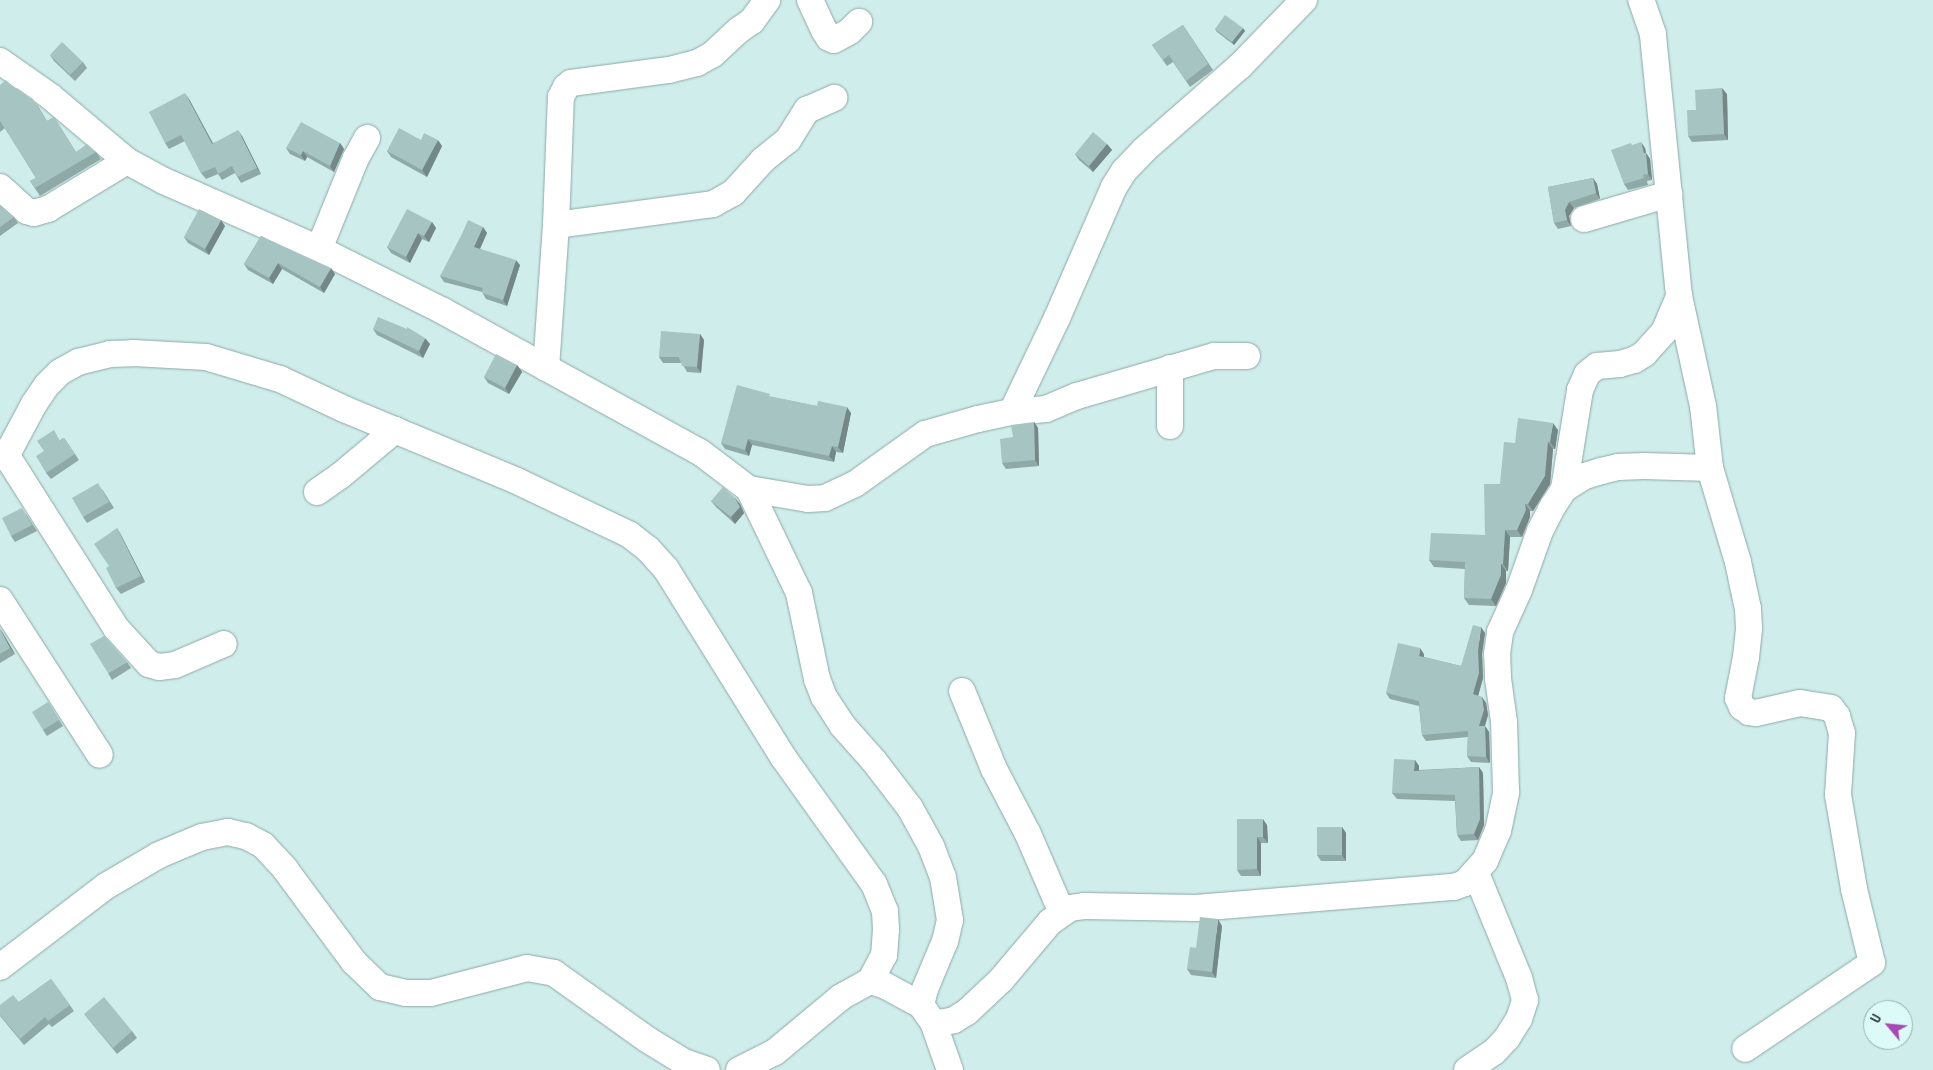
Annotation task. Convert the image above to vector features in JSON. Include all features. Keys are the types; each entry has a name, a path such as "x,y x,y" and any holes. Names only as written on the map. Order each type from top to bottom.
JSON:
{"street":[{"path":"546,368 556,225 561,97 566,87 571,83 669,70 697,63 713,54 739,30 752,22 767,0"},
{"path":"810,0 829,38 834,40 850,31 859,22"},
{"path":"1012,412 1042,351 1114,187 1124,171 1164,132 1240,66 1304,0"},
{"path":"1641,0 1653,34 1679,296 1702,406 1710,468 1738,562 1748,609 1749,629 1746,657 1738,698 1742,707 1749,712 1756,713 1800,703 1831,708 1837,716 1842,733 1838,795 1854,889 1872,963 1745,1048"},
{"path":"6,72 52,97 127,161 164,181 319,248 443,311 700,452 749,489 799,593 817,679 824,697 842,725 874,761 910,808 931,846 943,877 950,920 946,941 925,988 927,1014 950,1070"},
{"path":"556,225 713,204 733,193 763,160 788,140 808,110 834,98"},
{"path":"319,248 356,158 367,138"},
{"path":"0,187 27,211 34,213 48,209 127,161"},
{"path":"1584,219 1669,194"},
{"path":"870,981 884,985 927,1014 954,1020 967,1012 1000,980 1050,922 1070,908 1084,906 1196,908 1454,887 1465,883 1476,874 1498,831 1506,792 1504,722 1497,654 1500,632 1519,590 1540,531 1564,489 1580,390 1587,374 1596,366 1620,364 1634,360 1644,354 1664,332 1679,296"},
{"path":"224,644 175,665 159,667 150,664 116,628 2,453 11,447 40,394 60,372 78,362 133,352 206,357 233,363 280,379 344,409 517,481 630,535 648,549 666,569 783,757 874,884 885,911 884,955 870,981 841,997 775,1052 739,1070"},
{"path":"749,489 808,499 825,498 855,484 925,434 978,419 1012,412 1046,409 1071,398 1214,356 1246,356"},
{"path":"1170,368 1170,426"},
{"path":"316,492 340,476 395,430"},
{"path":"1564,489 1585,476 1618,467 1710,468"},
{"path":"0,600 100,755"},
{"path":"962,691 994,769 1028,834 1062,912"},
{"path":"0,968 106,886 121,877 159,855 202,837 228,832 246,836 263,845 285,869 354,962 380,988 406,993 431,993 526,968 554,973 648,1040 684,1062 707,1070"},
{"path":"1467,1070 1494,1052 1508,1038 1519,1019 1525,1000 1519,978 1476,874"}],"building":[{"path":"1225,15 1243,28 1232,42 1215,29"},
{"path":"1183,25 1208,64 1186,81 1169,55 1163,60 1152,45"},
{"path":"62,42 83,62 70,75 50,55"},
{"path":"6,80 15,89 17,88 33,99 47,121 54,117 76,152 87,144 96,152 35,188 30,181 36,178 0,121 0,85"},
{"path":"1722,88 1724,134 1688,136 1687,110 1696,110 1695,90"},
{"path":"185,93 212,144 238,130 257,168 237,177 232,166 218,174 215,167 201,173 181,135 165,143 149,112"},
{"path":"301,122 340,143 330,166 303,151 301,155 286,148"},
{"path":"399,128 421,140 424,133 438,140 422,170 387,151"},
{"path":"1093,132 1107,144 1089,166 1075,154"},
{"path":"1641,142 1644,153 1646,153 1648,174 1643,175 1644,178 1624,184 1611,150 1631,143 1632,145"},
{"path":"1593,178 1596,193 1569,202 1565,210 1567,220 1554,223 1548,187"},
{"path":"0,205 14,217 0,227"},
{"path":"199,209 221,220 205,249 184,237"},
{"path":"407,209 432,222 424,236 418,233 406,257 387,247"},
{"path":"468,220 483,227 474,247 516,260 503,300 482,293 483,288 440,276"},
{"path":"261,236 331,268 320,287 278,263 269,278 244,264"},
{"path":"378,317 407,329 407,327 425,338 419,351 373,329"},
{"path":"661,331 700,334 697,367 682,366 679,357 659,357"},
{"path":"496,354 517,365 505,388 484,377"},
{"path":"737,385 770,394 769,396 817,406 818,401 847,407 838,447 832,446 829,456 748,439 745,450 721,443"},
{"path":"1518,418 1553,423 1550,442 1548,442 1545,476 1528,504 1525,504 1526,510 1517,530 1505,530 1501,575 1491,599 1464,598 1465,562 1429,560 1431,533 1485,535 1484,484 1500,484 1504,442 1515,443"},
{"path":"1034,422 1035,460 1002,463 1000,439 1013,437 1011,425"},
{"path":"54,430 60,441 64,438 75,454 46,473 36,456 44,451 37,441"},
{"path":"98,483 109,502 83,517 72,498"},
{"path":"723,487 735,498 740,507 731,517 711,501"},
{"path":"22,508 32,525 11,536 2,518"},
{"path":"117,528 141,576 116,588 106,568 109,566 94,544"},
{"path":"1473,625 1481,627 1478,649 1479,673 1473,694 1482,697 1484,710 1479,726 1485,726 1486,757 1467,756 1468,731 1422,735 1419,701 1386,693 1398,643 1420,648 1419,656 1461,666"},
{"path":"0,629 10,648 0,654"},
{"path":"104,636 127,662 108,673 90,644"},
{"path":"48,702 59,720 43,730 32,712"},
{"path":"1394,759 1415,760 1414,771 1479,767 1480,819 1474,834 1457,835 1455,795 1392,793"},
{"path":"1237,819 1263,819 1263,837 1257,837 1257,869 1237,870"},
{"path":"1317,827 1342,827 1342,855 1317,855"},
{"path":"1200,917 1218,919 1212,972 1187,969 1190,947 1196,948"},
{"path":"51,979 70,1005 48,1021 45,1017 20,1039 0,1015 0,1005 13,995 19,1002"},
{"path":"104,997 132,1031 113,1048 84,1014"}]}
